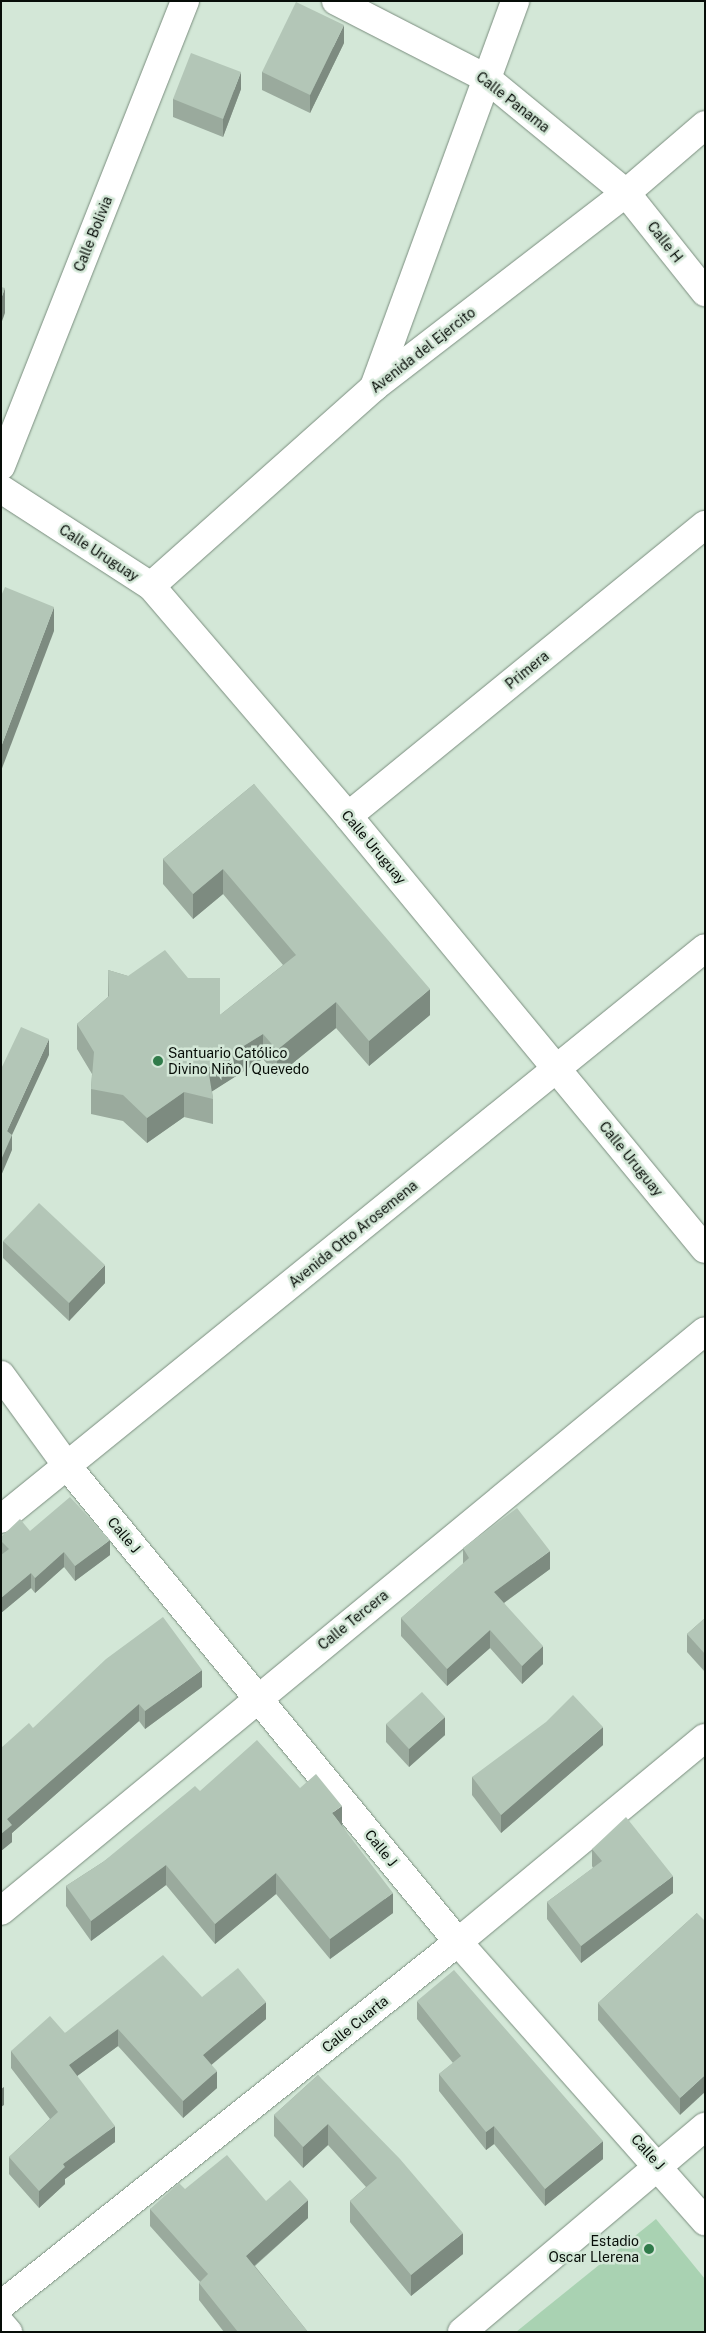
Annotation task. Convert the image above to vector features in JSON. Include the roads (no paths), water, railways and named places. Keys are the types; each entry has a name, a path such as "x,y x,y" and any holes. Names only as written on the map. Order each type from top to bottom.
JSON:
{"street":[{"name":"Calle Bolivia","path":"1,466 185,1"},
{"name":"Calle Panama","path":"336,1 486,78 626,193"},
{"path":"374,387 515,1"},
{"name":"Avenida del Ejercito","path":"151,586 374,387 626,193 705,125"},
{"name":"Calle H","path":"626,193 705,292"},
{"name":"Calle Uruguay","path":"1,489 151,586 348,816 705,1249"},
{"name":"Primera","path":"348,816 705,525"},
{"name":"Avenida Otto Arosemena","path":"1,1519 705,948"},
{"name":"Calle Tercera","path":"1,1911 705,1331"},
{"name":"Calle J","path":"1,1375 67,1466 259,1697 458,1942 660,2165 705,2221"},
{"name":"Calle Cuarta","path":"1,2305 458,1942 705,1738"},
{"path":"462,2332 705,2128"},
{"path":"1,2324 8,2332"}],"place":[{"name":"Santuario Católico Divino Niño | Quevedo","path":"158,1061"},
{"name":"Estadio Oscar Llerena","path":"649,2249"}]}
